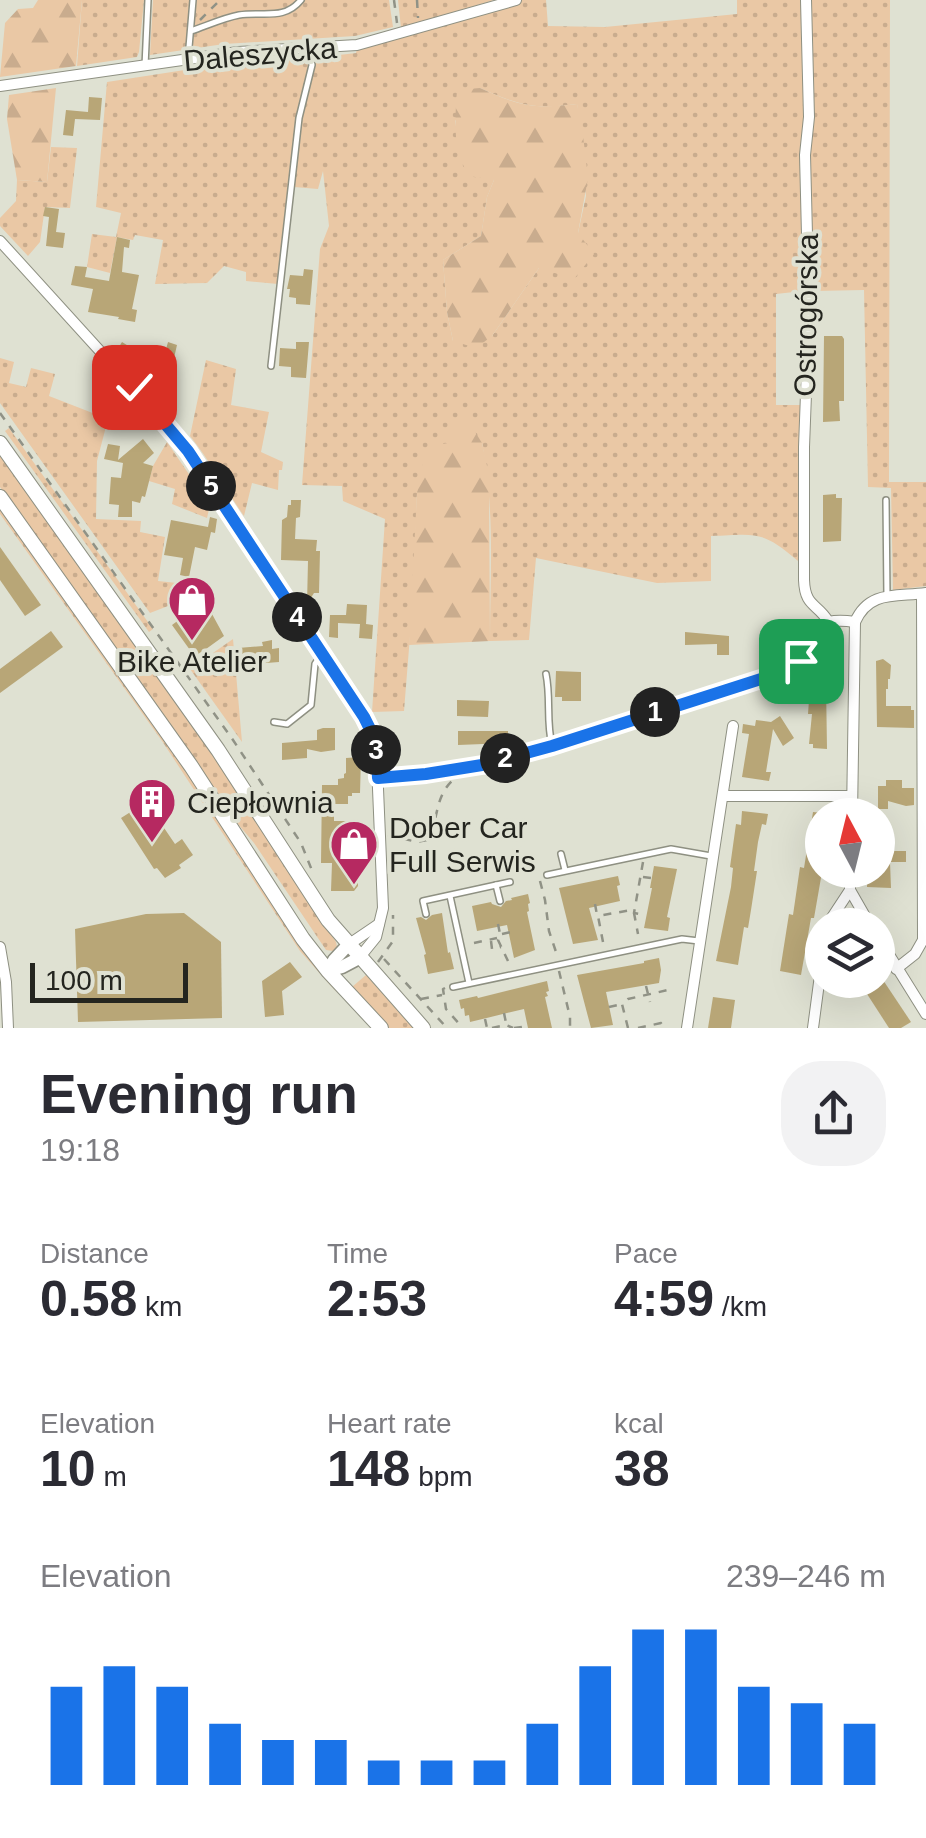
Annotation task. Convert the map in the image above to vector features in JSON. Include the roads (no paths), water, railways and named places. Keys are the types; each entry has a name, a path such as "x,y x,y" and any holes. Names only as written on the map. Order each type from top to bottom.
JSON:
{"main road":[{"path":"0,443 218,750 321,910 348,946 423,1028"},
{"path":"0,497 180,750 282,909 328,971 381,1028"}],"street":[{"name":"Daleszycka","path":"0,86 238,52 357,45 516,0"},
{"name":"Ostrogórska","path":"806,0 809,314 804,580 810,603 828,621"},
{"path":"0,241 181,441 364,717 376,741 383,908 376,937 359,958 328,971"},
{"path":"724,796 852,796 855,622 866,604 874,600 924,593 923,940 915,954 896,968 926,1014"},
{"path":"378,778 469,767 552,746 792,669 801,661 812,632 828,621 855,622"},
{"path":"687,1028 732,726"},
{"path":"838,908 850,890 860,908"},
{"path":"328,971 348,946 379,924"},
{"path":"0,948 8,1028"},
{"path":"813,1028 817,998"}],"lane":[{"path":"145,66 148,0"},
{"path":"188,59 193,0"},
{"path":"191,31 240,15 284,13 302,0"},
{"path":"271,366 299,118 312,65 309,49"},
{"path":"886,500 887,598"},
{"path":"274,722 286,724 311,705 316,659 322,654"},
{"path":"546,674 552,746"},
{"path":"547,875 671,849 714,856"},
{"path":"561,854 565,871"},
{"path":"426,914 423,901 510,882"},
{"path":"496,885 500,901"},
{"path":"450,896 469,984"},
{"path":"453,987 682,940 702,942"},
{"path":"607,955 609,965"}],"place":[{"name":"Bike Atelier","path":"192,642"},
{"name":"Ciepłownia","path":"152,844"},
{"name":"Dober Car Full Serwis","path":"354,886"}]}
